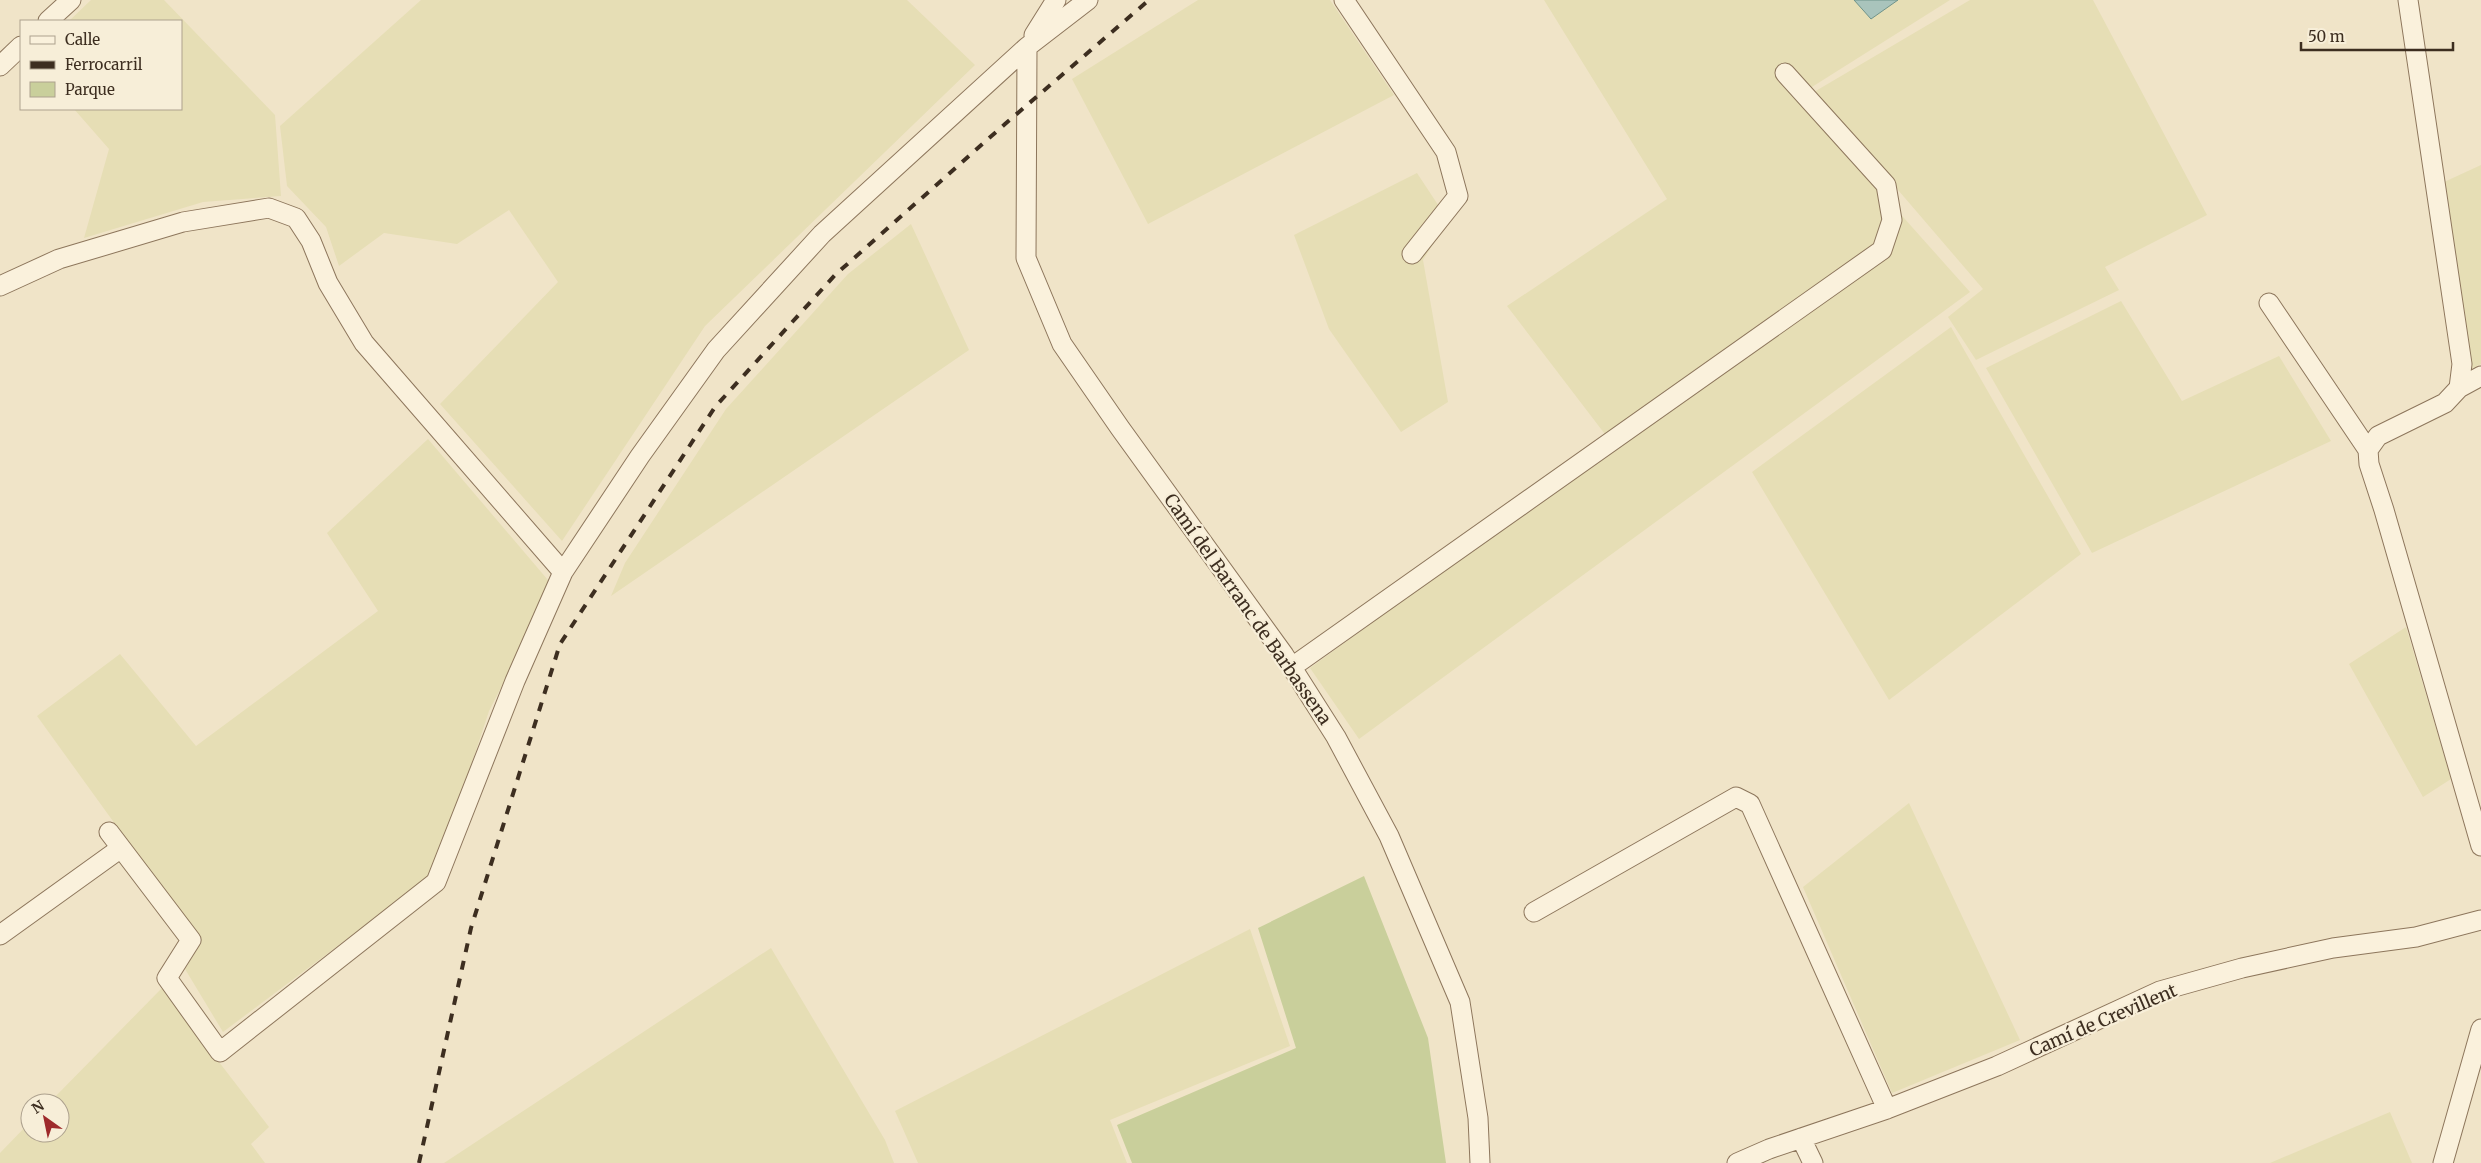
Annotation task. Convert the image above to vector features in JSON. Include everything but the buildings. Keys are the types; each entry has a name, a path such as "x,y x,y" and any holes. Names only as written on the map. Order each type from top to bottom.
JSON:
{"street":[{"path":"49,20 71,0"},
{"path":"1026,47 1056,0"},
{"path":"109,832 191,940 167,978 220,1052 436,882 515,681 563,572 640,456 716,350 822,234 1026,47 1088,0"},
{"path":"1344,0 1446,152 1458,196 1412,254"},
{"path":"2408,0 2462,364 2460,388"},
{"path":"0,66 20,47"},
{"name":"Camí del Barranc de Barbassena","path":"1026,47 1026,258 1062,344 1292,667 1336,737 1389,836 1460,1002 1478,1118 1480,1163"},
{"path":"1292,667 1882,250 1892,220 1886,185 1785,73"},
{"path":"0,286 59,259 184,222 269,208 296,218 311,241 328,282 364,343 563,572"},
{"path":"2269,302 2368,450 2369,464 2481,846"},
{"path":"2368,450 2378,436 2445,403 2460,388 2481,376"},
{"path":"1534,912 1736,798 1750,804 1887,1109"},
{"path":"0,935 121,848"},
{"name":"Camí de Crevillent","path":"1737,1163 1801,1138 1887,1109 1997,1066 2160,991 2242,968 2333,948 2416,937 2481,920"},
{"path":"2443,1163 2481,1029"},
{"path":"1801,1138 1813,1163"}],"shaded area":[{"path":"91,0 164,0 275,115 281,196 203,202 84,238 109,149 75,110 182,110 182,20 70,20"},
{"path":"421,0 907,0 975,65 705,326 562,541 440,404 558,282 509,210 457,244 384,233 339,266 326,227 287,186 280,126"},
{"path":"1198,0 1330,0 1394,95 1148,224 1072,79"},
{"path":"1544,0 1950,0 1796,97 1970,292 1359,739 1310,668 1614,446 1507,306 1667,199"},
{"path":"1970,0 2093,0 2207,215 2105,267 2119,290 1976,360 1948,317 1983,289 1814,92"},
{"path":"2481,165 2481,364 2469,370 2442,183"},
{"path":"1417,173 1448,220 1423,260 1448,402 1401,432 1329,329 1294,235"},
{"path":"911,224 969,350 611,596 625,563 726,409 848,274"},
{"path":"2121,301 2182,401 2279,356 2331,441 2092,553 1986,368"},
{"path":"1951,327 2081,554 1889,700 1752,472"},
{"path":"428,439 553,586 489,711 436,872 223,1032 185,969 201,943 37,716 120,654 196,746 378,611 327,533"},
{"path":"2406,627 2451,779 2423,797 2349,664"},
{"path":"1909,803 2020,1040 1892,1093 1803,887"},
{"path":"1250,929 1290,1046 1110,1120 1127,1163 918,1163 895,1111"},
{"path":"771,948 885,1140 894,1163 444,1163"},
{"path":"162,988 269,1127 251,1144 265,1163 0,1163 0,1153 20,1132 20,1143 70,1143 70,1093 59,1093"},
{"path":"2390,1112 2412,1163 2270,1163"}],"green space":[{"path":"1364,876 1428,1038 1446,1163 1132,1163 1117,1125 1296,1048 1258,928"}],"water":[{"path":"1854,0 1898,0 1871,19"}],"railway":[{"path":"419,1163 471,928 560,644 715,407 835,275 1005,124 1149,0"}]}
